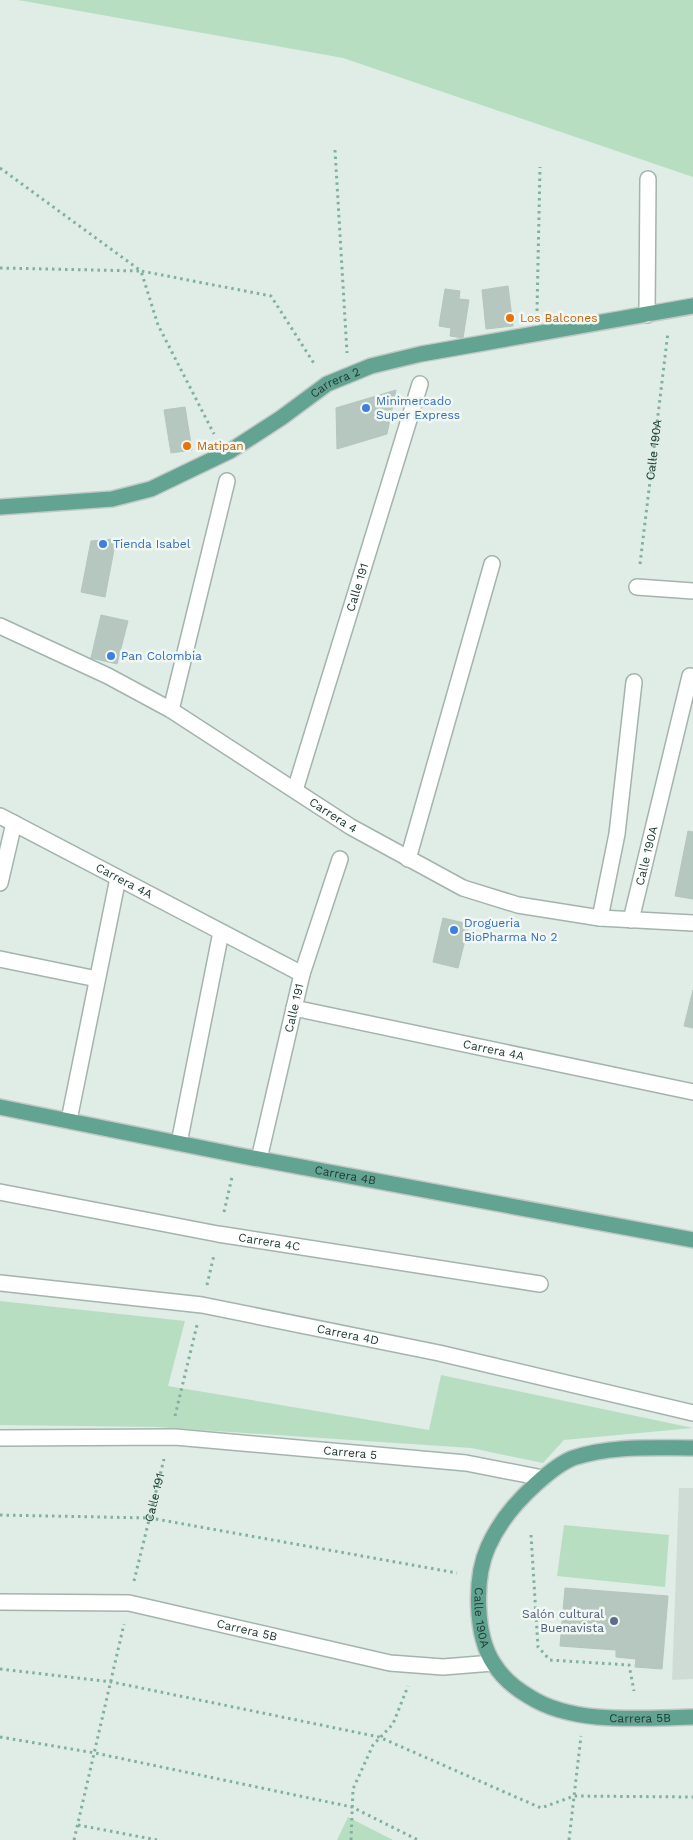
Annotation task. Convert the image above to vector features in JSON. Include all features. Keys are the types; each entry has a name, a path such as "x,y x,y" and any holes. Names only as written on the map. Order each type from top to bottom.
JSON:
{"main road":[{"name":"Carrera 2","path":"0,507 112,499 151,489 230,451 281,418 327,384 371,366 420,354 647,314 670,312 693,306"},
{"name":"Carrera 4B","path":"0,1107 238,1155 693,1240"},
{"path":"543,1478 571,1459 601,1451 693,1448"},
{"name":"Calle 190A","path":"543,1478 504,1516 487,1548 480,1577 478,1599 481,1630 493,1663 507,1680 530,1698 558,1711"},
{"name":"Carrera 5B","path":"558,1711 583,1716 693,1717"}],"street":[{"path":"647,314 648,179"},
{"name":"Calle 191","path":"295,790 420,384"},
{"path":"171,710 227,481"},
{"path":"408,859 492,564"},
{"path":"637,587 693,591"},
{"name":"Carrera 4","path":"0,626 108,676 171,710 351,827 463,888 518,905 600,918 693,923"},
{"name":"Calle 190A","path":"631,920 690,676"},
{"path":"600,918 617,834 634,682"},
{"name":"Carrera 4A","path":"0,816 302,974"},
{"path":"0,883 14,823"},
{"name":"Calle 191","path":"259,1159 302,974 340,859"},
{"path":"68,1120 118,878"},
{"path":"179,1142 221,932"},
{"path":"0,959 97,980"},
{"name":"Carrera 4A","path":"294,1008 693,1092"},
{"name":"Carrera 4C","path":"0,1192 218,1234 540,1284"},
{"name":"Carrera 4D","path":"0,1283 202,1304 439,1353 693,1413"},
{"name":"Carrera 5","path":"0,1438 170,1438 466,1463 543,1478"},
{"name":"Carrera 5B","path":"0,1602 129,1603 390,1662 443,1667 493,1663"}],"path":[{"path":"335,150 348,376"},
{"path":"536,334 540,167"},
{"path":"0,168 141,271 158,325 215,436 230,451"},
{"path":"0,268 141,271 271,296 327,384"},
{"name":"Calle 190A","path":"637,587 670,312"},
{"name":"Calle 191","path":"74,1840 129,1603 238,1155"},
{"path":"0,1515 150,1518 480,1577"},
{"path":"531,1535 538,1647 550,1660 629,1665 634,1691"},
{"path":"351,1840 353,1789 372,1745 392,1724 417,1665"},
{"path":"0,1669 112,1682 379,1738 541,1808 574,1796 693,1797"},
{"path":"569,1840 583,1716"},
{"path":"0,1737 95,1753 352,1807 418,1840"},
{"path":"78,1825 157,1840"}],"shaded area":[{"path":"679,1488 693,1488 693,1679 672,1680"}],"green space":[{"path":"18,0 693,0 693,177 343,58"},
{"path":"0,1301 185,1321 168,1386 429,1430 441,1375 693,1428 564,1440 543,1463 471,1448 156,1427 0,1425"},
{"path":"564,1525 669,1535 665,1587 557,1576"},
{"path":"348,1817 393,1840 337,1840"}],"building":[{"path":"508,286 513,326 486,329 482,290"},
{"path":"445,289 460,291 459,299 469,300 463,338 450,336 451,328 439,326"},
{"path":"396,390 387,434 337,449 336,408"},
{"path":"185,407 192,450 171,453 164,410"},
{"path":"116,539 105,597 81,592 91,541"},
{"path":"101,615 128,621 117,664 91,658"},
{"path":"688,831 693,832 693,899 675,896"},
{"path":"443,918 469,924 458,968 433,962"},
{"path":"693,990 693,1028 684,1026"},
{"name":"Salón cultural Buenavista","path":"565,1588 668,1596 662,1669 635,1667 636,1659 616,1657 616,1650 560,1646"}],"place":[{"name":"Los Balcones","path":"510,318"},
{"name":"Minimercado Super Express","path":"366,408"},
{"name":"Matipan","path":"187,446"},
{"name":"Tienda Isabel","path":"103,544"},
{"name":"Pan Colombia","path":"111,656"},
{"name":"Drogueria BioPharma No 2","path":"454,930"},
{"name":"Salón cultural Buenavista","path":"614,1621"}]}
